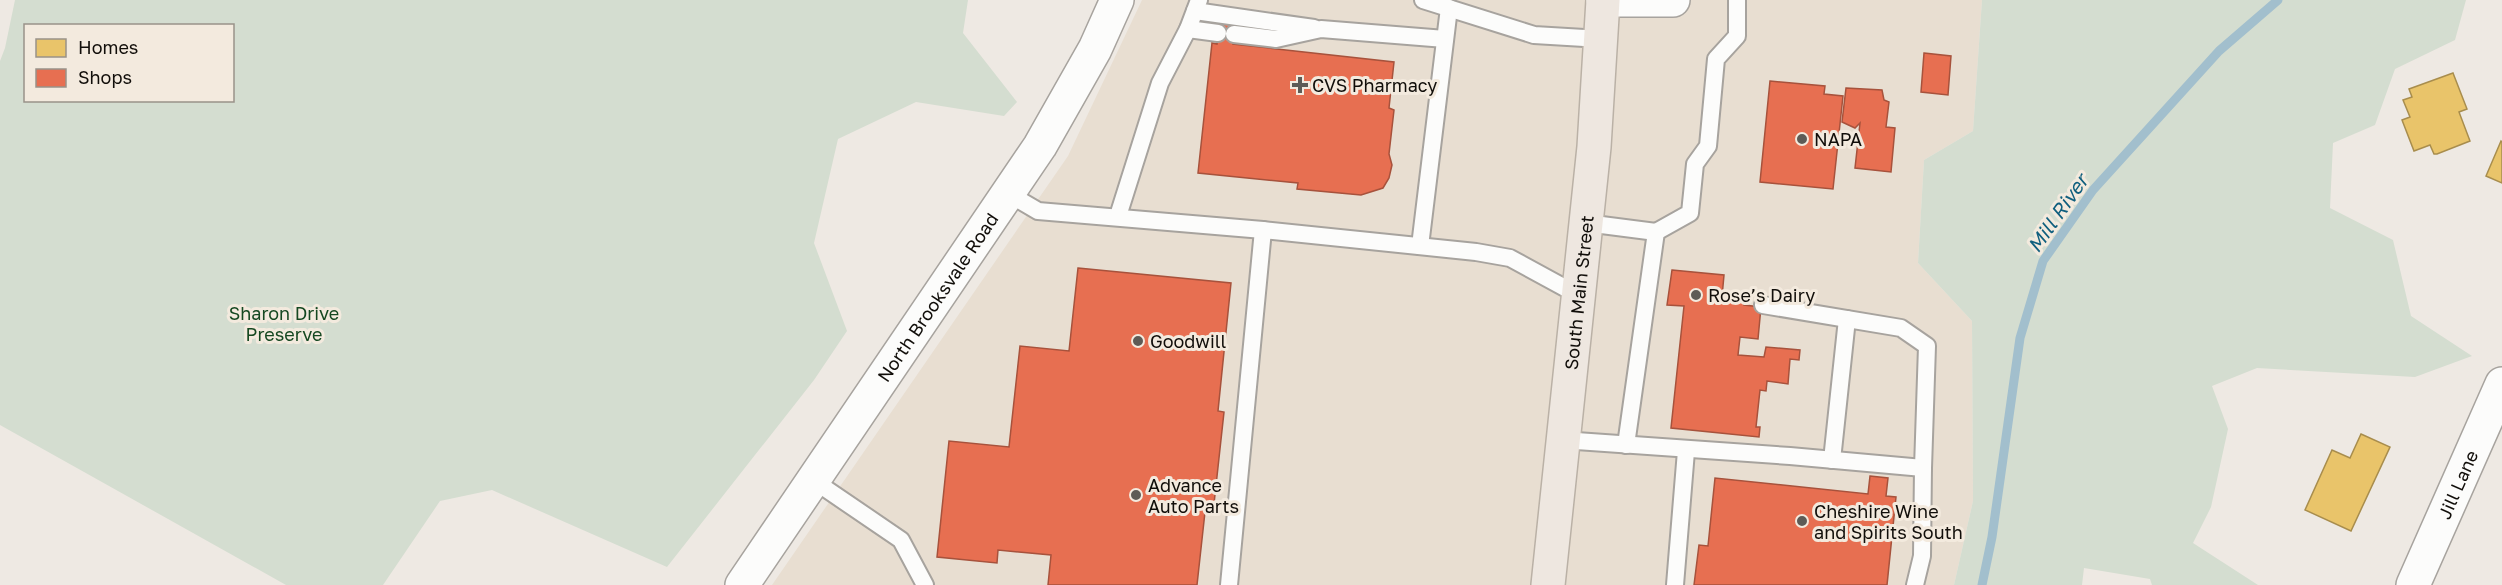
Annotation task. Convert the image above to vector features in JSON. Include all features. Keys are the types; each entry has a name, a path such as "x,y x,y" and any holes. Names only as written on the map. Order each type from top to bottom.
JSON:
{"highway":[{"name":"South Main Street","path":"1548,585 1598,104 1603,0"}],"main road":[{"name":"North Brooksvale Road","path":"742,585 1040,146 1089,59 1117,0"},
{"path":"1603,0 1673,0"},
{"name":"Jill Lane","path":"2413,585 2502,384"}],"lane":[{"path":"1423,0 1534,35 1601,39"},
{"path":"1586,222 1656,232 1690,213 1695,164 1708,146 1716,59 1737,36 1737,0"},
{"path":"1118,216 1160,83 1188,29 1197,5 1321,29 1445,39"},
{"path":"1420,246 1449,8"},
{"path":"1188,29 1276,39 1321,29"},
{"path":"1009,194 1038,211 1263,230 1476,252 1510,258 1578,295"},
{"path":"1229,585 1263,230"},
{"path":"1626,445 1656,232"},
{"path":"1763,305 1901,328 1927,346 1922,556 1915,585"},
{"path":"1832,460 1847,319"},
{"path":"1562,440 1923,468"},
{"path":"1675,585 1686,451"},
{"path":"813,480 901,540 926,585"}],"shaded area":[{"path":"1142,0 1982,0 1973,131 1924,160 1918,263 1972,321 1973,501 1954,585 772,585 1068,156"}],"green space":[{"name":"Sharon Drive Preserve","path":"15,0 968,0 963,33 1017,102 1004,116 916,102 838,139 814,243 847,331 814,380 667,567 492,490 440,501 383,585 286,585 0,425 0,61"},
{"path":"1982,0 2466,0 2455,40 2395,69 2375,125 2333,143 2330,208 2393,240 2411,316 2472,356 2415,377 2257,368 2212,386 2228,429 2211,507 2193,543 2258,585 2152,585 2150,579 2084,568 2082,585 1954,585 1973,501 1972,321 1918,263 1924,160 1973,131"}],"building: Homes":[{"path":"2453,73 2467,109 2459,112 2470,141 2437,154 2434,154 2430,145 2414,151 2402,120 2410,117 2403,100 2412,97 2409,89"},
{"path":"2502,142 2502,183 2486,176"},
{"path":"2361,434 2390,447 2351,531 2305,510 2332,450 2350,458"}],"building: Shops":[{"name":"CVS Pharmacy","path":"1220,21 1236,23 1233,44 1394,62 1389,108 1394,110 1389,154 1392,165 1389,178 1383,188 1361,195 1297,189 1298,183 1198,173 1212,43 1217,44"},
{"path":"1924,53 1951,56 1948,95 1921,92"},
{"name":"NAPA","path":"1770,81 1825,86 1824,94 1843,96 1833,189 1760,182"},
{"path":"1846,88 1882,90 1884,100 1889,102 1886,127 1895,128 1891,172 1855,168 1860,123 1855,128 1842,122"},
{"path":"1078,268 1231,283 1218,411 1224,412 1213,513 1205,512 1197,585 1048,585 1051,555 998,550 997,563 937,557 949,441 1009,447 1020,346 1069,351"},
{"path":"1672,270 1724,275 1722,297 1732,293 1745,294 1744,305 1761,307 1758,339 1740,337 1738,355 1764,357 1766,347 1800,350 1799,360 1790,359 1788,384 1767,381 1766,391 1760,390 1756,427 1760,427 1759,437 1671,428 1684,306 1667,305"},
{"name":"Cheshire Wine and Spirits South","path":"1870,476 1888,478 1886,496 1896,497 1887,585 1694,585 1699,545 1708,546 1715,478 1868,494"}],"waterway":[{"name":"Mill River","path":"1982,585 1992,537 2020,338 2043,261 2093,190 2219,51 2278,0"}],"place":[{"name":"CVS Pharmacy","path":"1300,85"},
{"name":"NAPA","path":"1802,139"},
{"name":"Rose’s Dairy","path":"1696,295"},
{"name":"Goodwill","path":"1138,341"},
{"name":"Advance Auto Parts","path":"1136,495"},
{"name":"Cheshire Wine and Spirits South","path":"1802,521"}]}
